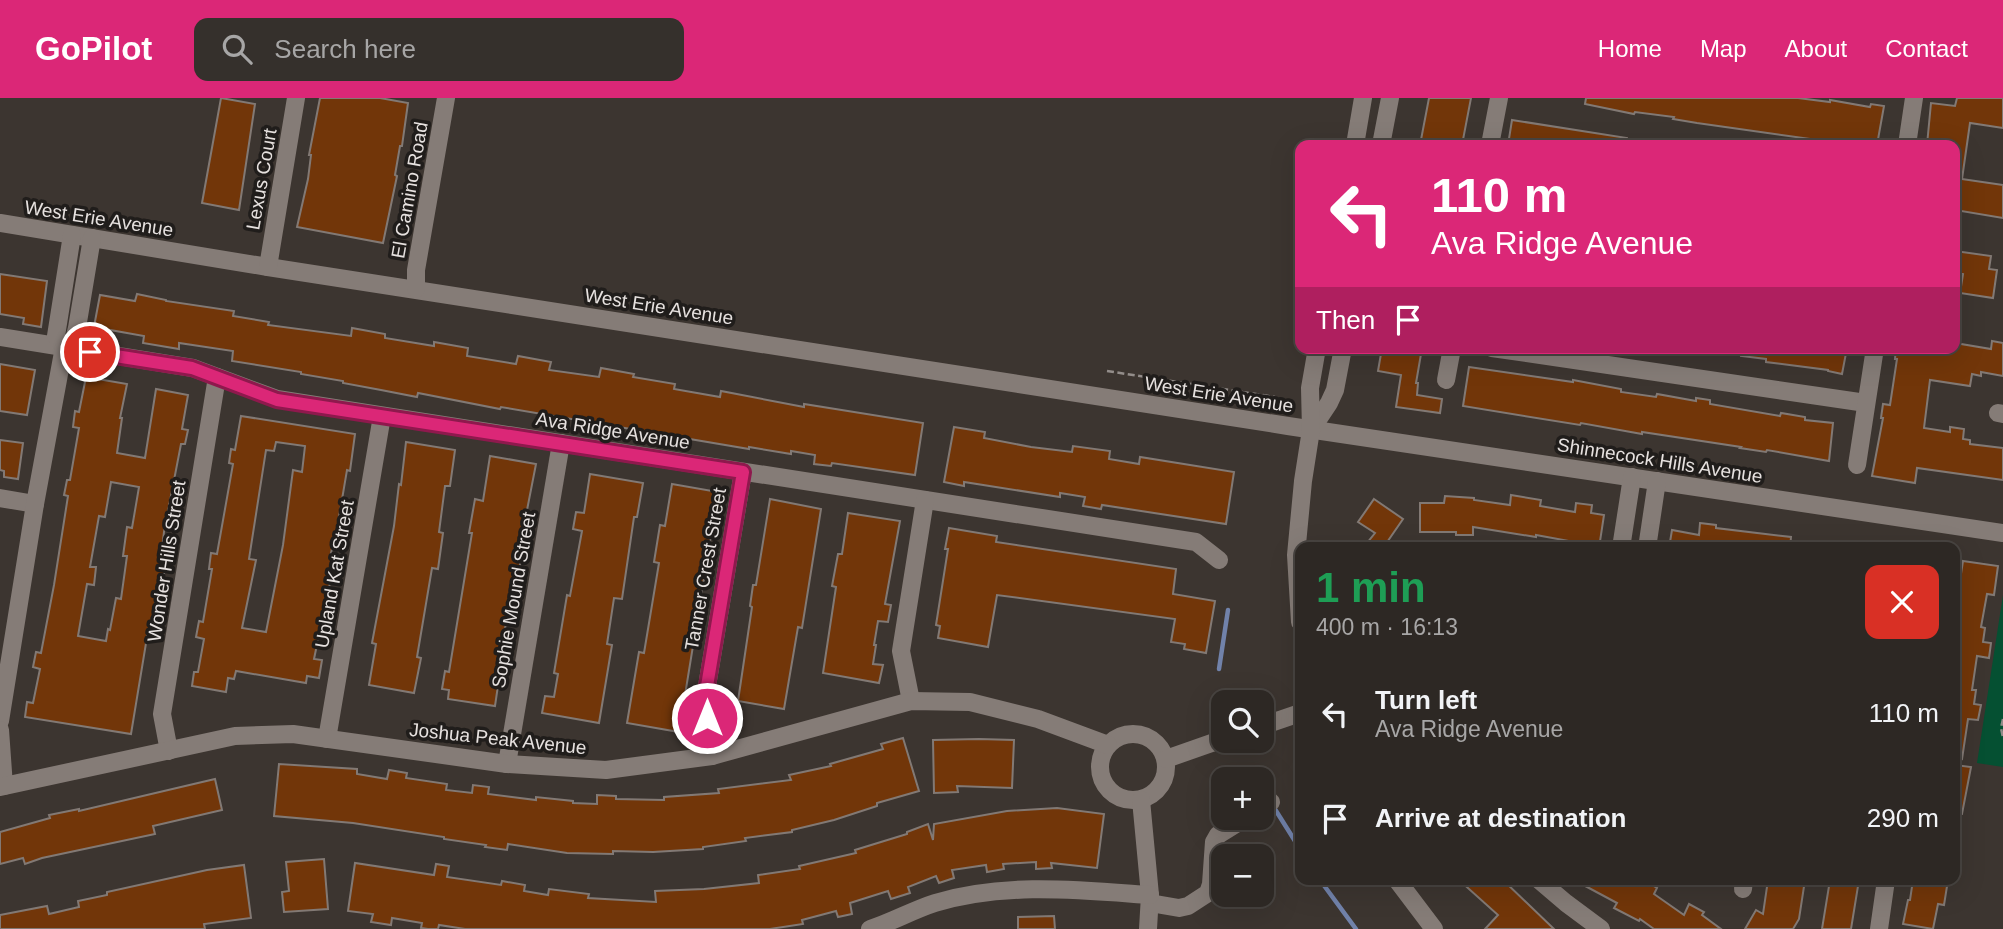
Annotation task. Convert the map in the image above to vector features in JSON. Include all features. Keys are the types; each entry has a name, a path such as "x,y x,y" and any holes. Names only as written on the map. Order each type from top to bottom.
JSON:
{"street":[{"name":"Lexus Court","path":"268,267 296,98"},
{"name":"El Camino Road","path":"416,289 416,270 446,98"},
{"path":"1356,140 1363,98"},
{"path":"1382,140 1390,98"},
{"path":"1491,140 1499,98"},
{"path":"1908,140 1914,98"},
{"name":"West Erie Avenue","path":"0,223 1311,430"},
{"path":"64,347 55,336 72,235"},
{"path":"0,721 64,347 74,340 92,238"},
{"path":"59,315 79,318"},
{"name":"Ava Ridge Avenue","path":"0,337 192,368 277,400 1196,542 1219,560"},
{"path":"1297,542 1311,430 1310,388 1316,354"},
{"path":"1311,430 1335,390 1342,354"},
{"path":"1446,380 1451,354"},
{"path":"1533,354 1866,403"},
{"path":"1857,465 1874,354"},
{"name":"Wonder Hills Street","path":"169,751 162,714 217,377"},
{"name":"Upland Kat Street","path":"327,739 382,415"},
{"name":"Shinnecock Hills Avenue","path":"1311,430 2003,533"},
{"name":"Sophie Mound Street","path":"507,764 561,443"},
{"name":"Tanner Crest Street","path":"712,756 705,698 743,472"},
{"path":"1622,542 1632,477"},
{"path":"1648,542 1657,481"},
{"path":"0,498 36,504"},
{"path":"911,701 901,652 925,500"},
{"name":"Joshua Peak Avenue","path":"2,787 235,736 293,734 507,764 606,770 712,756 911,701 970,702 1038,719 1108,745"},
{"path":"1274,722 1295,715"},
{"path":"0,730 2,787"},
{"path":"1141,735 1157,744 1166,759 1165,777 1161,785 1156,792 1141,800 1118,797 1106,787 1101,762 1108,745 1123,736 1141,735"},
{"path":"1166,759 1211,743"},
{"path":"1141,800 1150,899 1148,929"},
{"path":"870,929 935,903 990,891 1063,889 1150,899 1180,908 1188,906 1208,893 1214,842 1218,835 1226,830"},
{"path":"1401,885 1434,929"},
{"path":"1545,885 1601,929"},
{"path":"1879,929 1885,885"}],"path":[{"path":"1107,371 1275,397"},
{"path":"2003,719 2003,738"}],"green space":[{"path":"2003,595 2003,767 1977,763"}],"building":[{"path":"221,98 255,104 239,210 202,203"},
{"path":"320,98 380,98 408,103 383,243 297,227 308,179 309,155"},
{"path":"1429,98 1471,98 1463,140 1421,140"},
{"path":"1586,98 1798,98 1870,107 1871,104 1884,106 1878,140 1818,140 1697,123 1673,119 1674,117 1634,114 1585,104"},
{"path":"1957,98 2003,98 2003,128 1970,123 1962,179 1960,140 1927,140 1931,103 1955,106"},
{"path":"1512,120 1627,138 1627,140 1509,140"},
{"path":"1960,179 2003,185 2003,218 1960,211"},
{"path":"1960,252 1991,256 1989,269 1997,270 1993,298 1960,293 1963,274 1960,274"},
{"path":"0,274 47,281 41,327 23,324 24,318 0,314"},
{"path":"137,294 234,311 233,316 269,322 268,325 351,336 352,328 385,334 385,338 468,348 467,356 516,364 518,356 551,362 549,370 599,377 601,368 675,384 674,389 720,397 721,391 804,407 804,404 923,423 915,475 832,463 831,466 814,464 815,455 749,449 418,393 417,397 301,372 232,361 233,351 179,343 179,349 143,343 144,336 110,330 109,335 93,332 100,295 135,301"},
{"path":"1992,341 2003,343 2003,376 1981,372 1981,376 1972,374 1970,386 1930,380 1924,428 1950,432 1950,427 1964,429 1963,439 1970,440 1970,444 2003,448 2003,480 1917,468 1915,483 1872,476 1883,418 1883,404 1890,405 1895,354 1960,354 1960,344 1991,349"},
{"path":"1381,354 1421,354 1416,383 1417,395 1442,399 1440,413 1396,407 1401,375 1378,371"},
{"path":"1741,354 1846,354 1842,374"},
{"path":"0,364 35,370 27,415 0,411"},
{"path":"1469,367 1573,380 1621,389 1621,392 1656,397 1657,394 1696,401 1696,398 1710,400 1710,404 1833,423 1829,461 1463,406"},
{"path":"86,377 127,384 117,453 145,458 156,389 188,395 182,429 188,430 185,444 181,444 164,532 160,566 165,567 162,587 158,587 148,631 131,734 25,717 27,702 33,703 40,669 33,667 36,652 41,653 54,585 68,496 64,495 67,480 70,480 79,428 73,427 75,411 79,412","holes":["111,482 139,487 132,528 127,527 123,556 127,556 121,599 116,598 106,641 78,636 87,584 94,585 96,567 90,567 99,516 105,517"]},
{"path":"241,416 355,434 339,517 346,518 343,536 335,534 330,558 335,559 314,659 322,660 319,678 307,676 306,683 236,671 234,679 228,678 226,692 192,686 194,672 198,672 204,639 196,637 199,621 203,622 212,569 209,569 211,553 217,554 233,464 229,463 231,449 235,450","holes":["276,442 305,446 302,472 293,470 283,545 266,632 242,628 256,560 249,559 266,450 274,451"]},
{"path":"954,427 985,432 984,438 1031,447 1072,452 1073,446 1110,451 1109,459 1139,464 1140,457 1234,472 1226,524 1102,505 1101,509 1083,506 1085,497 1060,493 1060,497 964,482 964,486 944,482"},
{"path":"0,440 23,443 18,479 4,477 4,471 0,470"},
{"path":"406,442 455,450 450,486 445,486 439,532 443,533 438,569 432,568 417,657 421,658 414,693 369,685 376,644 372,643 394,526 399,484 401,485"},
{"path":"490,456 536,464 520,546 523,547 516,588 521,589 518,606 509,605 505,629 509,630 495,706 448,699 449,690 442,689 445,671 449,672 475,499 483,501"},
{"path":"590,474 643,483 637,517 634,517 622,599 614,598 607,644 612,645 599,723 542,713 545,696 554,697 558,674 554,673 567,595 570,596 582,531 573,529 576,512 584,513"},
{"path":"672,484 718,492 679,732 627,723 639,652 644,653 659,563 654,562 660,525 665,526"},
{"path":"1511,495 1541,500 1540,506 1575,512 1576,503 1592,505 1591,513 1604,515 1600,542 1574,542 1473,527 1473,535 1420,532 1420,503 1444,503 1445,496 1510,505"},
{"path":"770,499 821,509 802,628 798,627 784,709 738,701 753,585 756,585"},
{"path":"1374,499 1403,519 1387,542 1368,542 1375,533 1358,522"},
{"path":"848,513 900,521 885,604 891,605 888,622 878,621 874,645 873,664 883,665 879,683 823,673 836,587 832,586 838,554 842,554"},
{"path":"1700,523 1716,525 1716,528 1791,537 1791,542 1670,542 1672,530 1699,535"},
{"path":"949,528 997,536 996,542 1176,569 1173,594 1215,601 1206,653 1184,649 1185,644 1171,642 1175,619 997,595 988,647 938,638 940,626 936,625"},
{"path":"1963,561 1998,566 1994,595 1987,594 1981,627 1985,628 1983,642 1991,643 1989,658 1977,656 1972,690 1976,690 1974,704 1981,705 1978,720 1968,719 1962,759 1960,759 1960,580"},
{"path":"903,738 919,791 792,832 745,838 746,841 703,849 613,851 613,854 567,853 508,844 507,850 353,823 274,816 279,764 357,769 357,774 387,779 389,770 407,773 406,778 447,784 446,790 472,793 473,785 489,787 488,794 597,804 597,795 616,796 616,799 664,800 664,797 719,793 718,789 791,780 789,775 831,766 830,764 883,749 881,744"},
{"path":"933,740 1014,740 1012,788 957,786 958,792 934,793"},
{"path":"1960,766 1971,767 1960,814"},
{"path":"215,779 222,810 153,826 155,834 25,864 23,858 0,864 0,832 50,818 49,815 79,811"},
{"path":"1057,808 1104,814 1097,868 1051,863 1052,868 1036,869 1036,862 1003,864 1004,869 987,872 986,865 952,870 954,878 939,883 936,876 908,887 910,893 891,899 888,891 850,903 852,914 838,917 836,911 802,920 803,924 770,929 465,929 439,925 438,929 428,929 421,928 422,923 392,918 391,925 371,922 373,914 348,911 355,863 434,875 436,864 449,866 447,877 501,885 502,881 525,885 524,891 548,895 549,889 589,894 588,898 656,902 655,891 759,883 758,875 800,869 799,866 856,853 855,850 907,834 928,824 933,840 934,824 1007,811"},
{"path":"324,859 328,909 284,912 282,892 289,891 286,862"},
{"path":"244,865 251,918 204,924 205,929 0,929 0,915 47,906 49,914 79,907 78,901 107,895 107,892 207,870"},
{"path":"1465,885 1508,885 1554,929 1485,929 1498,915"},
{"path":"1583,885 1652,885 1657,888 1654,894 1684,915 1689,904 1704,912 1702,915 1721,929 1654,929 1640,919 1639,921 1614,908 1617,903"},
{"path":"1767,885 1804,885 1799,919 1793,929 1745,929 1756,910 1763,914"},
{"path":"1829,885 1858,885 1851,929 1822,929"},
{"path":"1912,885 1947,885 1944,905 1938,904 1933,929 1903,924"},
{"path":"1054,916 1055,929 1018,929 1018,917"}],"waterway":[{"path":"1219,669 1228,610"},
{"path":"1274,808 1295,841"},
{"path":"1324,885 1356,929"}],"route":[{"path":"90,352 192,368 277,400 743,472 705,698 707,718"}]}
